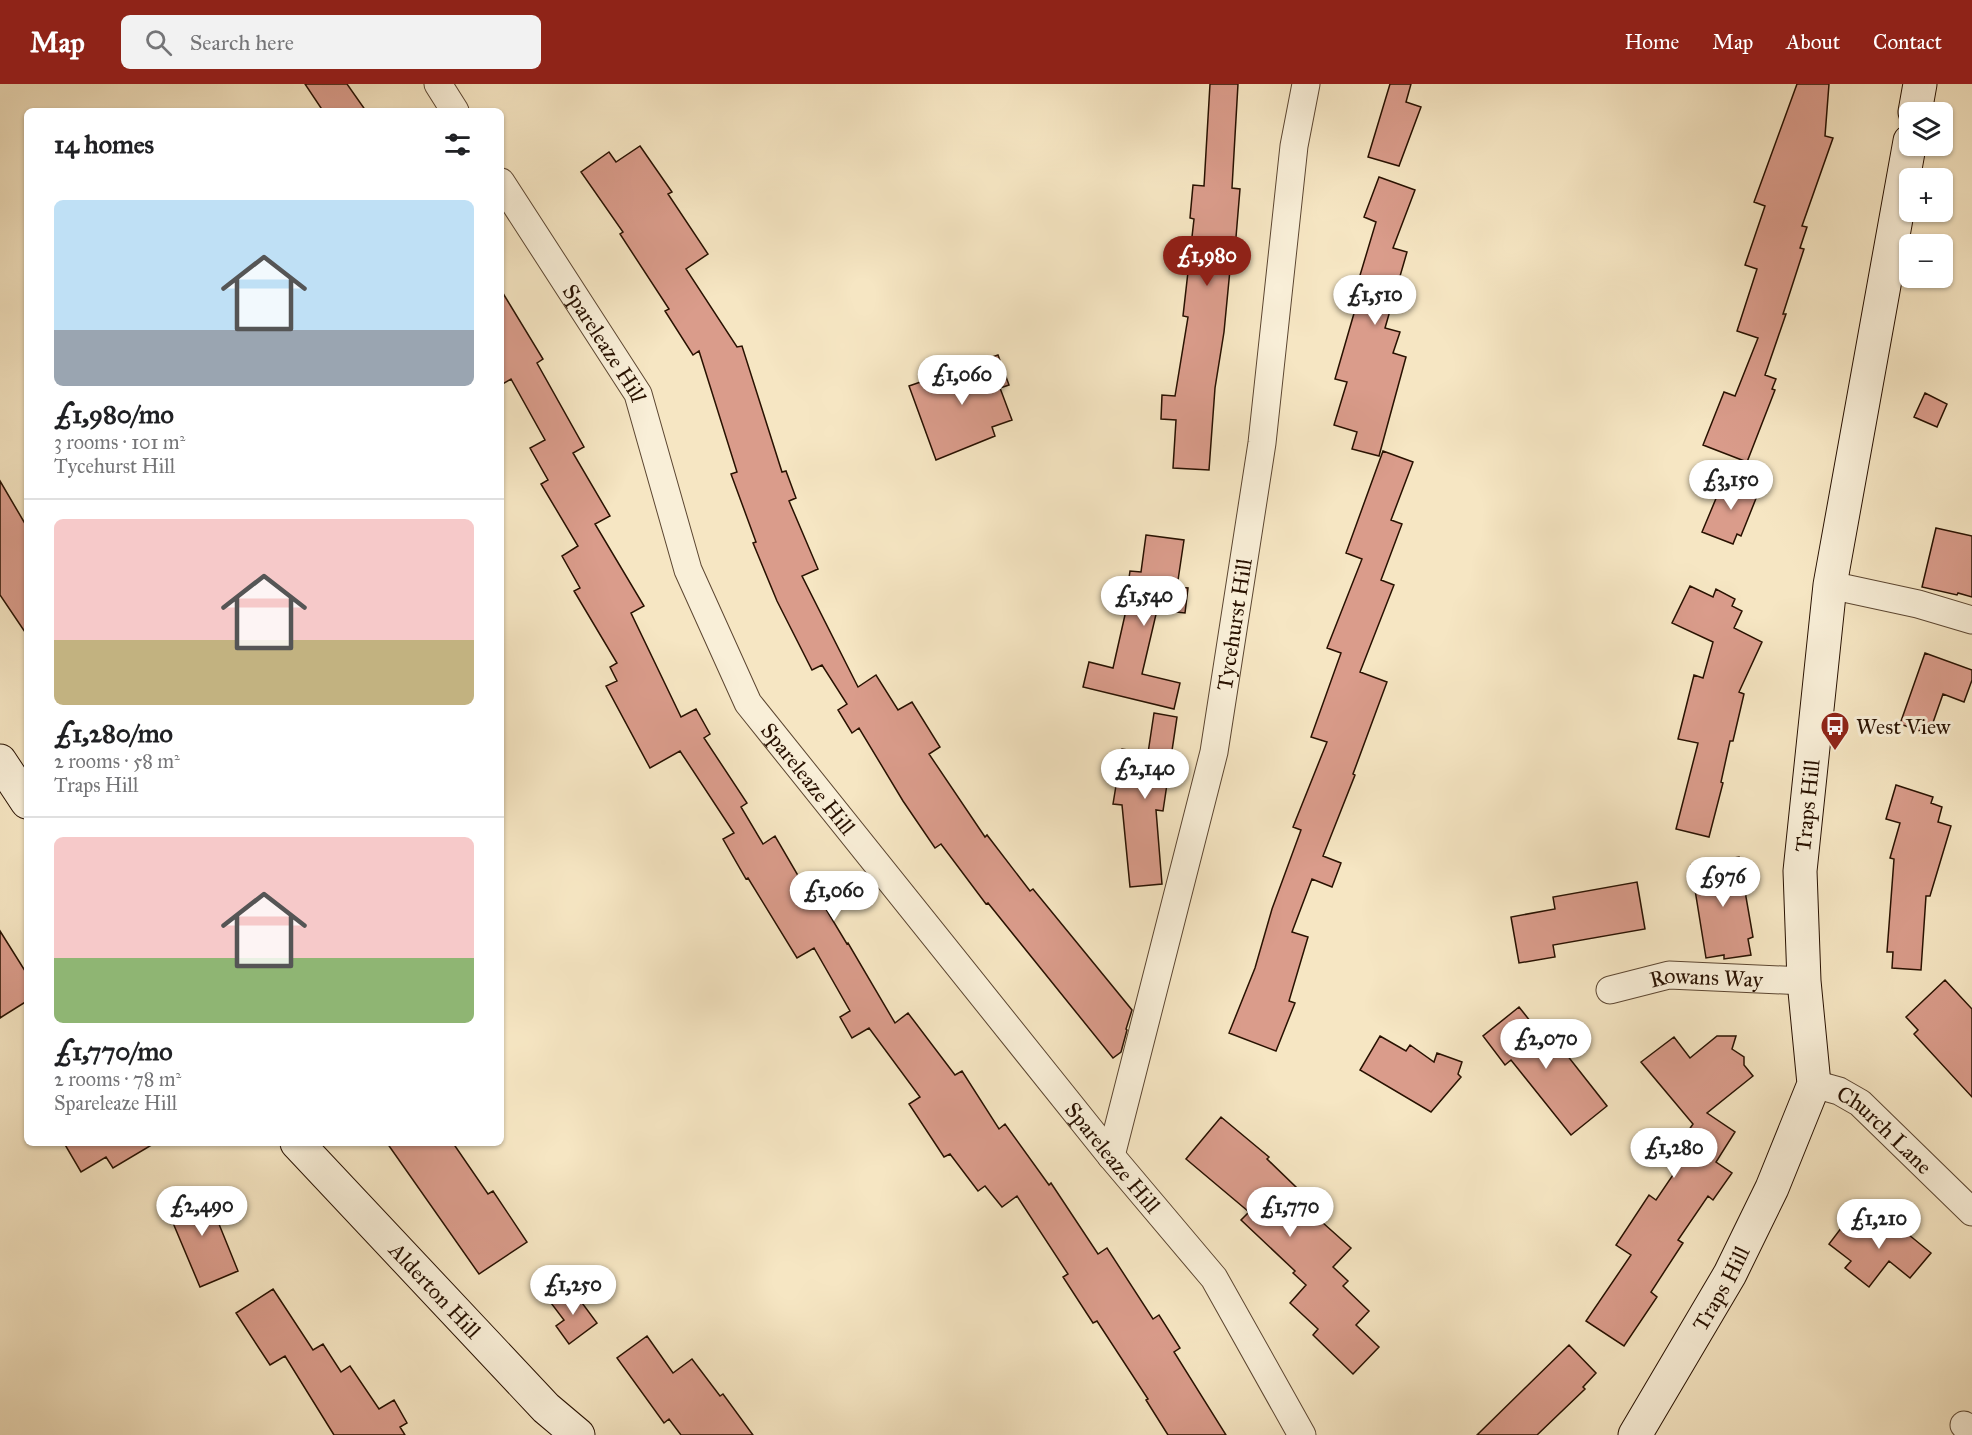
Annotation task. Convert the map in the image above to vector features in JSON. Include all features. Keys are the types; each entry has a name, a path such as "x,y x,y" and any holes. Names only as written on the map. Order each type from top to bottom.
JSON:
{"street":[{"path":"438,84 454,108"},
{"name":"Tycehurst Hill","path":"1111,1156 1214,752 1262,443 1294,146 1306,84"},
{"path":"1917,102 1920,84"},
{"name":"Traps Hill","path":"1635,1435 1730,1274 1772,1188 1814,1084 1804,981 1800,871 1830,585 1907,156"},
{"name":"Spareleaze Hill","path":"504,187 638,394 688,570 748,704 1111,1156 1214,1278 1302,1435"},
{"path":"1830,585 1918,604 1972,620"},
{"path":"0,761 24,797"},
{"name":"Rowans Way","path":"1610,990 1669,975 1804,981"},
{"name":"Church Lane","path":"1814,1084 1839,1090 1860,1103 1968,1199"},
{"name":"Alderton Hill","path":"300,1146 546,1408 578,1435"}],"building":[{"path":"305,84 347,84 364,108 321,108"},
{"path":"1210,84 1238,84 1232,188 1240,189 1235,249 1232,249 1224,332 1215,388 1209,470 1173,468 1176,420 1161,419 1162,395 1175,396 1188,317 1183,316 1194,219 1190,218 1193,185 1204,186"},
{"path":"1390,84 1411,84 1406,102 1421,107 1399,166 1368,157"},
{"path":"1797,84 1829,84 1825,136 1833,138 1802,226 1807,227 1800,248 1804,249 1783,314 1786,314 1765,375 1776,379 1772,389 1775,390 1747,462 1703,445 1724,392 1735,396 1758,338 1737,331 1757,269 1745,265 1765,206 1754,202"},
{"path":"640,146 672,192 668,194 708,254 686,269 737,347 742,346 782,472 786,471 796,498 789,501 818,569 802,576 858,687 876,675 898,710 912,702 940,747 929,754 985,837 987,835 1030,891 1033,889 1132,1010 1121,1052 1113,1058 988,903 986,904 941,844 935,848 903,801 859,728 852,733 838,710 847,704 822,665 812,670 777,601 753,543 756,542 731,474 737,472 699,351 693,355 665,311 669,309 620,234 623,232 581,172 609,152 616,162"},
{"path":"1379,177 1415,190 1393,248 1407,252 1385,328 1400,332 1393,353 1406,357 1379,456 1352,449 1357,432 1334,425 1347,382 1335,379 1357,303 1352,302 1376,222 1364,217"},
{"path":"504,295 543,359 537,363 584,447 573,453 610,516 595,524 644,606 631,613 681,717 696,709 710,734 704,738 747,803 741,807 763,844 775,836 800,879 806,876 895,1023 908,1013 955,1075 962,1071 999,1129 1005,1124 1049,1185 1051,1183 1098,1254 1107,1248 1153,1319 1159,1315 1180,1348 1174,1352 1226,1435 1168,1435 1146,1400 1148,1399 1097,1321 1093,1323 1063,1277 1068,1274 1017,1196 1002,1207 985,1186 978,1191 950,1154 944,1157 909,1104 920,1097 869,1028 852,1038 840,1017 850,1011 814,948 797,958 723,839 734,833 680,751 650,768 606,686 617,681 610,667 617,663 574,591 580,588 562,556 578,546 541,484 548,480 530,448 545,440 511,379 504,383"},
{"path":"998,355 1009,385 1000,388 1012,420 992,427 995,436 936,460 909,386"},
{"path":"1925,393 1947,404 1937,427 1914,417"},
{"path":"1383,451 1413,462 1391,520 1402,524 1381,580 1394,585 1360,672 1387,682 1353,774 1355,775 1323,856 1341,863 1332,887 1312,879 1292,932 1308,937 1289,1001 1295,1003 1276,1051 1229,1033 1255,968 1272,909 1301,830 1293,827 1327,742 1311,737 1341,653 1327,648 1362,559 1346,553"},
{"path":"1725,477 1759,491 1741,536 1737,534 1733,544 1702,532"},
{"path":"0,481 24,522 24,631 0,595"},
{"path":"1936,528 1972,536 1972,597 1922,587"},
{"path":"1146,535 1184,540 1177,587 1188,588 1185,613 1157,610 1142,674 1180,683 1174,709 1083,687 1089,662 1113,668 1127,606 1125,606 1130,571 1141,572"},
{"path":"1690,586 1713,597 1716,589 1735,599 1732,606 1742,611 1734,628 1762,642 1739,692 1744,694 1733,741 1730,741 1721,782 1723,783 1709,837 1676,829 1698,743 1678,739 1694,675 1703,678 1713,642 1672,623"},
{"path":"1925,653 1972,670 1972,680 1964,702 1943,694 1929,734 1900,724"},
{"path":"1154,713 1177,717 1163,811 1156,810 1162,884 1130,887 1122,805 1113,804 1122,749 1148,753"},
{"path":"1896,785 1933,797 1931,803 1942,807 1938,822 1951,826 1930,896 1926,896 1921,970 1892,968 1893,952 1887,952 1894,859 1890,858 1900,823 1886,819"},
{"path":"1739,857 1753,937 1748,939 1751,955 1724,959 1724,955 1706,958 1691,865"},
{"path":"1637,882 1645,929 1553,945 1555,957 1519,963 1511,917 1555,909 1553,897"},
{"path":"0,931 24,969 24,1003 0,1018"},
{"path":"1945,980 1972,1009 1972,1097 1914,1034 1918,1030 1906,1017"},
{"path":"1519,1007 1546,1041 1552,1036 1607,1106 1571,1135 1511,1060 1505,1065 1483,1036"},
{"path":"1380,1036 1406,1051 1410,1045 1434,1062 1437,1053 1462,1062 1458,1074 1461,1077 1431,1112 1360,1070"},
{"path":"1717,1036 1736,1036 1732,1049 1744,1057 1744,1065 1753,1076 1707,1113 1735,1132 1716,1162 1732,1173 1713,1200 1708,1196 1678,1240 1683,1243 1651,1292 1657,1297 1624,1346 1586,1321 1631,1255 1616,1245 1649,1195 1656,1200 1692,1147 1682,1140 1693,1124 1641,1062 1674,1037 1690,1058"},
{"path":"1221,1117 1269,1157 1267,1159 1327,1217 1322,1222 1351,1248 1333,1267 1348,1281 1343,1286 1369,1311 1356,1325 1379,1347 1353,1374 1313,1335 1318,1329 1290,1303 1306,1285 1293,1273 1295,1271 1241,1220 1249,1212 1186,1159"},
{"path":"66,1146 150,1146 113,1168 106,1157 81,1172"},
{"path":"389,1146 455,1146 488,1194 493,1191 527,1242 479,1274"},
{"path":"204,1187 238,1271 200,1287 165,1204"},
{"path":"1886,1216 1931,1253 1910,1278 1889,1261 1869,1287 1845,1268 1851,1261 1829,1244 1848,1219 1870,1237"},
{"path":"571,1288 597,1323 569,1344 556,1326 564,1320 551,1303"},
{"path":"273,1289 313,1350 323,1344 341,1372 350,1366 379,1409 394,1400 407,1423 400,1427 405,1435 334,1435 285,1356 270,1365 236,1313"},
{"path":"647,1336 673,1373 692,1359 720,1396 723,1394 753,1435 681,1435 669,1419 664,1423 617,1358"},
{"path":"1569,1345 1596,1373 1583,1387 1585,1389 1537,1435 1477,1435"}],"place":[{"name":"West View","path":"1835,752"}]}
